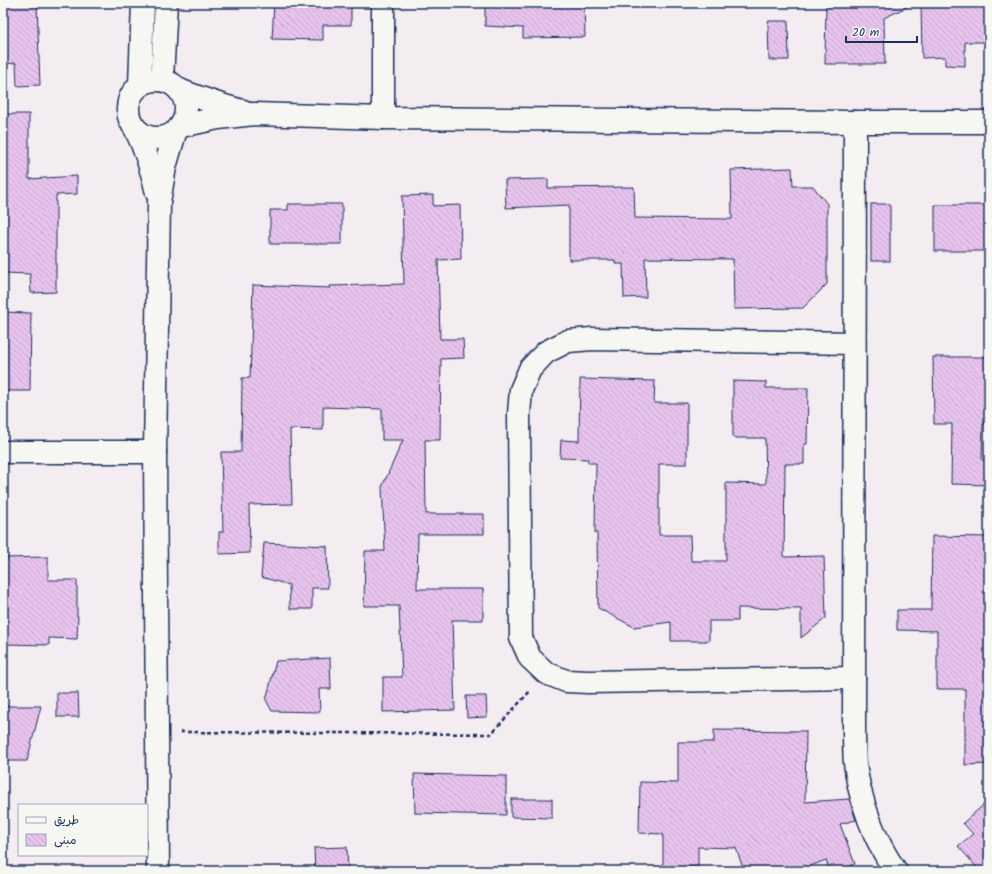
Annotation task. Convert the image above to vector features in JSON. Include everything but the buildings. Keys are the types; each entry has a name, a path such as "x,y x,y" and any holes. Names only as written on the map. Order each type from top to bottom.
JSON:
{"street":[{"path":"140,85 143,3"},
{"path":"158,871 155,452 159,202 165,167 178,130 186,117 187,108 184,98 170,85 166,3"},
{"path":"383,3 383,118"},
{"path":"159,202 150,164 135,128 130,120 128,110 129,101 133,92 140,85 151,81 170,85 222,106 254,114"},
{"path":"135,128 143,135 154,138 165,137 178,130 218,118 254,114 383,118 989,122"},
{"path":"855,122 855,762 862,799 875,833 896,871"},
{"path":"854,343 592,339 568,341 546,352 530,369 520,390 519,414 521,638 530,658 546,673 566,681 588,682 854,678"},
{"path":"3,452 155,452"}],"path":[{"path":"157,732 491,734 546,673"}]}
